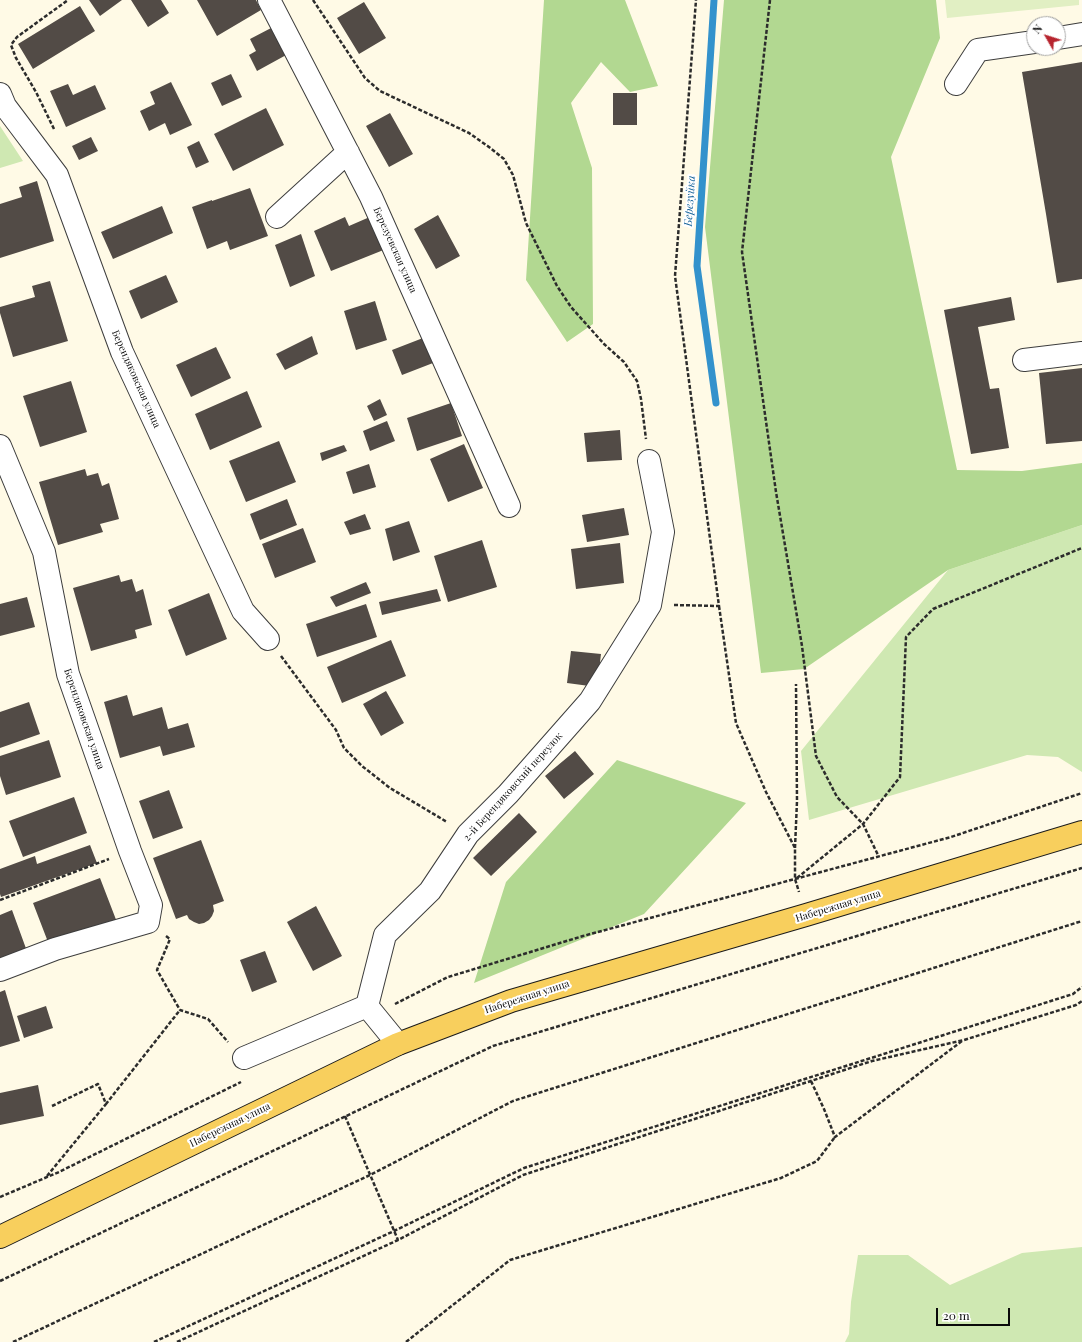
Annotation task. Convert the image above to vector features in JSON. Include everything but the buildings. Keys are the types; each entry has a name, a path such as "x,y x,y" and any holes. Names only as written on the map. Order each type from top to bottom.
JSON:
{"main road":[{"name":"Набережная улица","path":"0,1237 398,1044 510,1001 806,915 1082,832"}],"street":[{"name":"Березуевская улица","path":"268,0 374,204 510,506"},
{"path":"1066,37 1082,34"},
{"path":"956,84 978,50 1026,43"},
{"name":"Берендяковская улица","path":"0,94 5,106 57,175 122,352 243,611 268,639"},
{"path":"277,217 348,152"},
{"path":"1024,360 1082,353"},
{"name":"Берендяковская улица","path":"0,446 7,481 44,552 68,674 130,851 151,905 148,922"},
{"path":"649,461 663,532 650,605"},
{"name":"2-й Берендяковский переулок","path":"367,1006 385,935 430,891 468,834 508,794 590,701 650,605"},
{"path":"0,970 55,949 148,922"},
{"path":"244,1058 367,1006 398,1044"}],"path":[{"path":"56,133 36,92 16,58 12,45 17,37 68,0"},
{"path":"313,0 365,78 380,91 469,133 504,159 513,175 526,223 557,286 571,307 604,344 624,362 637,381 641,399 649,461"},
{"path":"696,0 675,276 736,723 766,792 795,848"},
{"path":"770,0 742,252 776,492 802,646 816,756 837,797 863,824 879,857"},
{"path":"795,879 863,824 900,777 906,637 933,609 1082,548"},
{"path":"650,605 719,606"},
{"path":"268,639 336,730 344,748 362,766 390,788 468,834"},
{"path":"796,684 797,801 795,879 806,915"},
{"path":"0,900 130,851"},
{"path":"0,1281 493,1046 1082,868"},
{"path":"148,922 170,939 157,970 180,1010 208,1019 244,1058"},
{"path":"13,1342 370,1175 513,1101 1082,922"},
{"path":"154,1342 394,1231 524,1168 1073,994 1082,987"},
{"path":"177,1342 398,1240 523,1175 872,1061 964,1040 1076,1005 1082,1001"},
{"path":"46,1177 180,1010"},
{"path":"406,1342 510,1260 781,1178 817,1161 834,1137 964,1040"},
{"path":"811,1081 824,1109 834,1137"},
{"path":"52,1106 98,1084 106,1104"},
{"path":"345,1116 398,1240"}],"green space":[{"path":"544,0 625,0 658,86 630,92 601,62 571,103 592,168 593,324 567,342 526,280"},
{"path":"724,0 936,0 940,38 891,157 957,470 1022,471 1082,463 1082,525 948,570 804,669 761,673 705,227"},
{"path":"945,0 1079,0 1079,5 947,18"},
{"path":"0,126 23,161 0,168"},
{"path":"1082,525 1082,772 1058,757 1027,755 809,820 801,751 948,570"},
{"path":"617,760 746,803 644,914 474,983 506,882"},
{"path":"1082,1247 1082,1342 845,1342 849,1334 851,1302 858,1255 908,1255 950,1285 1022,1253"}],"waterway":[{"name":"Березуйка","path":"714,0 697,266 716,403"}]}
